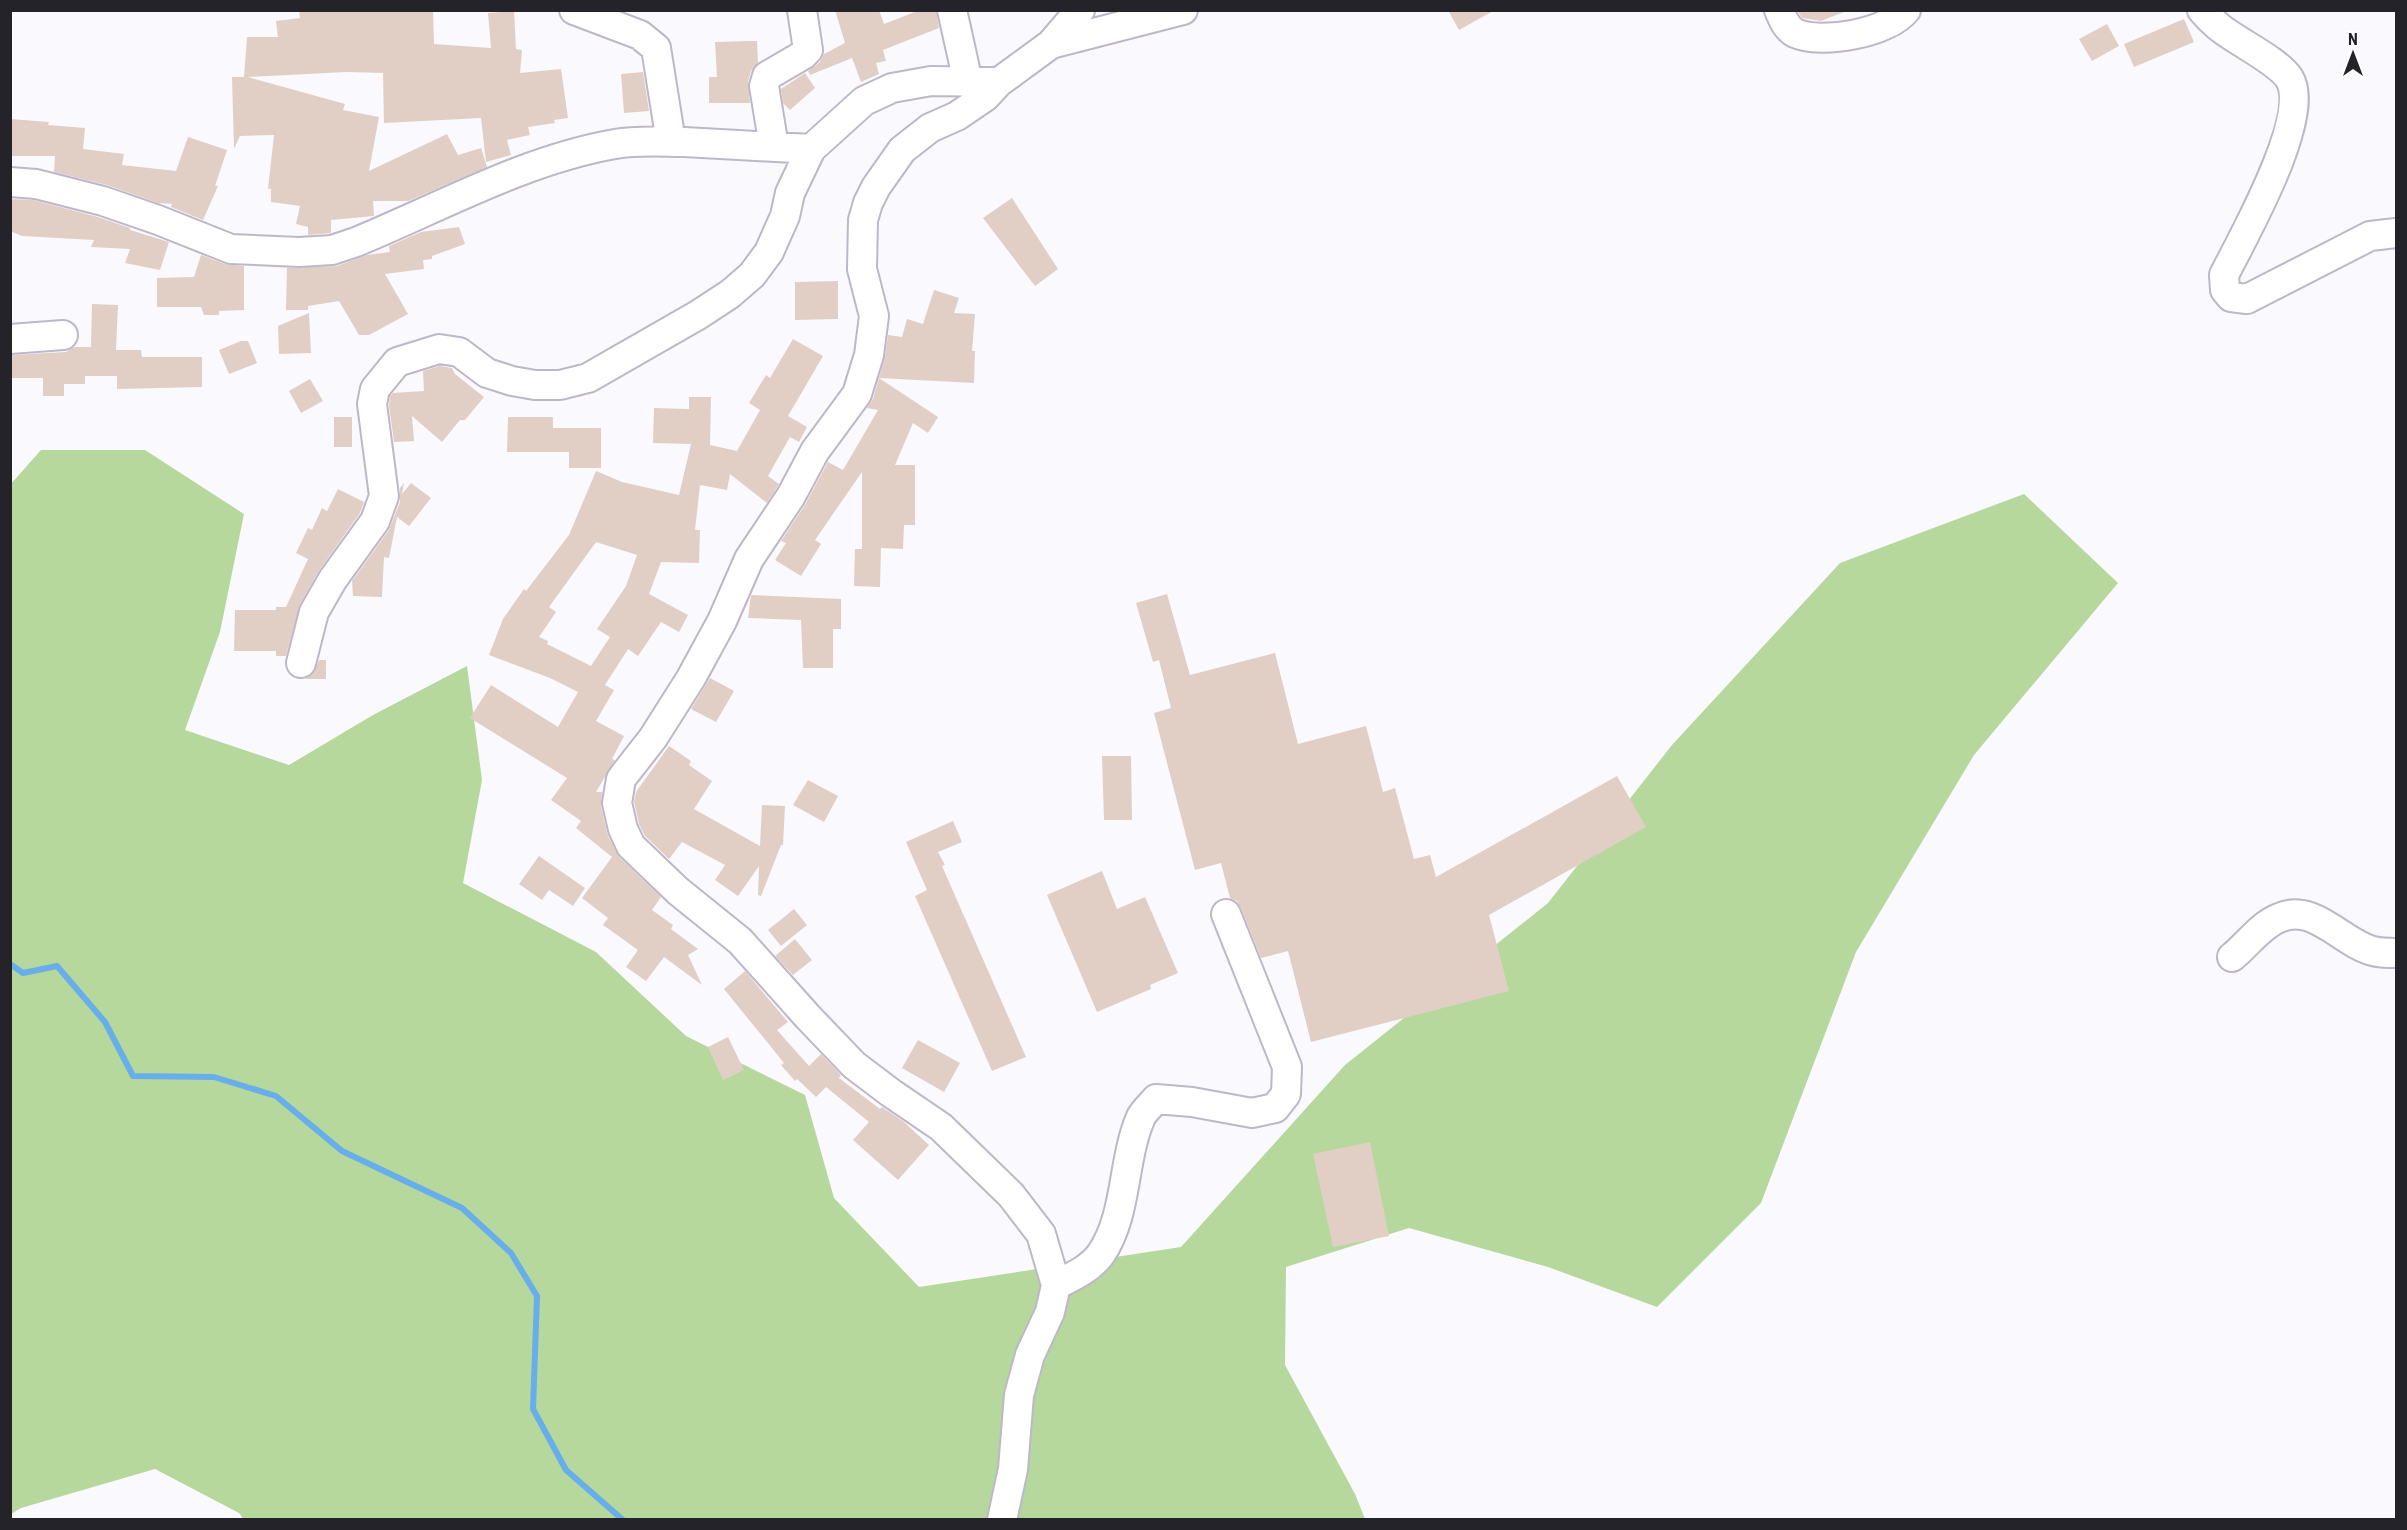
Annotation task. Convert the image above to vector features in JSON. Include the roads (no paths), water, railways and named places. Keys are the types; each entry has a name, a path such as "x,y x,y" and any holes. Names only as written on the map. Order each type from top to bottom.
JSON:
{"street":[{"path":"574,10 640,35 656,48 671,142"},
{"path":"774,147 764,86 766,76 808,50 802,10"},
{"path":"952,10 968,82"},
{"path":"1002,1520 1013,1469 1019,1395 1030,1354 1050,1312 1056,1285 1041,1234 1011,1195 941,1127 854,1065 740,941 678,891 631,846 623,829 617,803 621,779 653,738 690,678 722,621 749,559 791,496 815,451 857,393 869,355 874,316 862,269 863,220 876,187 902,150 930,128 957,116 985,98 999,82 1051,44 1080,10"},
{"path":"1051,44 1183,10"},
{"path":"1779,10 1786,26 1796,33 1821,39 1873,31 1901,17 1906,10"},
{"path":"2202,10 2219,27 2289,78 2294,92 2289,127 2279,163 2224,275 2225,290 2230,297 2247,298 2370,236 2397,233"},
{"path":"301,663 314,612 333,579 375,521 384,496 372,404 375,389 397,362 439,349 459,352 487,373 512,381 535,385 560,385 588,378 698,315 730,294 752,275 769,252 785,216 790,193 811,149 864,101 891,88 931,81 999,82"},
{"path":"10,182 36,184 103,201 231,249 299,252 332,249 356,242 508,175 557,158 615,144 638,141 811,149"},
{"path":"10,339 63,335"},
{"path":"1056,1285 1080,1273 1100,1254 1116,1223 1131,1152 1142,1116 1156,1099 1192,1102 1252,1113 1275,1108 1286,1094 1287,1067 1226,914"},
{"path":"2232,957 2280,917 2294,916 2313,917 2341,935 2373,951 2397,953"}],"waterway":[{"path":"10,964 23,973 57,966 105,1022 133,1076 214,1077 276,1096 342,1151 462,1208 511,1253 537,1296 533,1409 566,1470 623,1520"}]}
